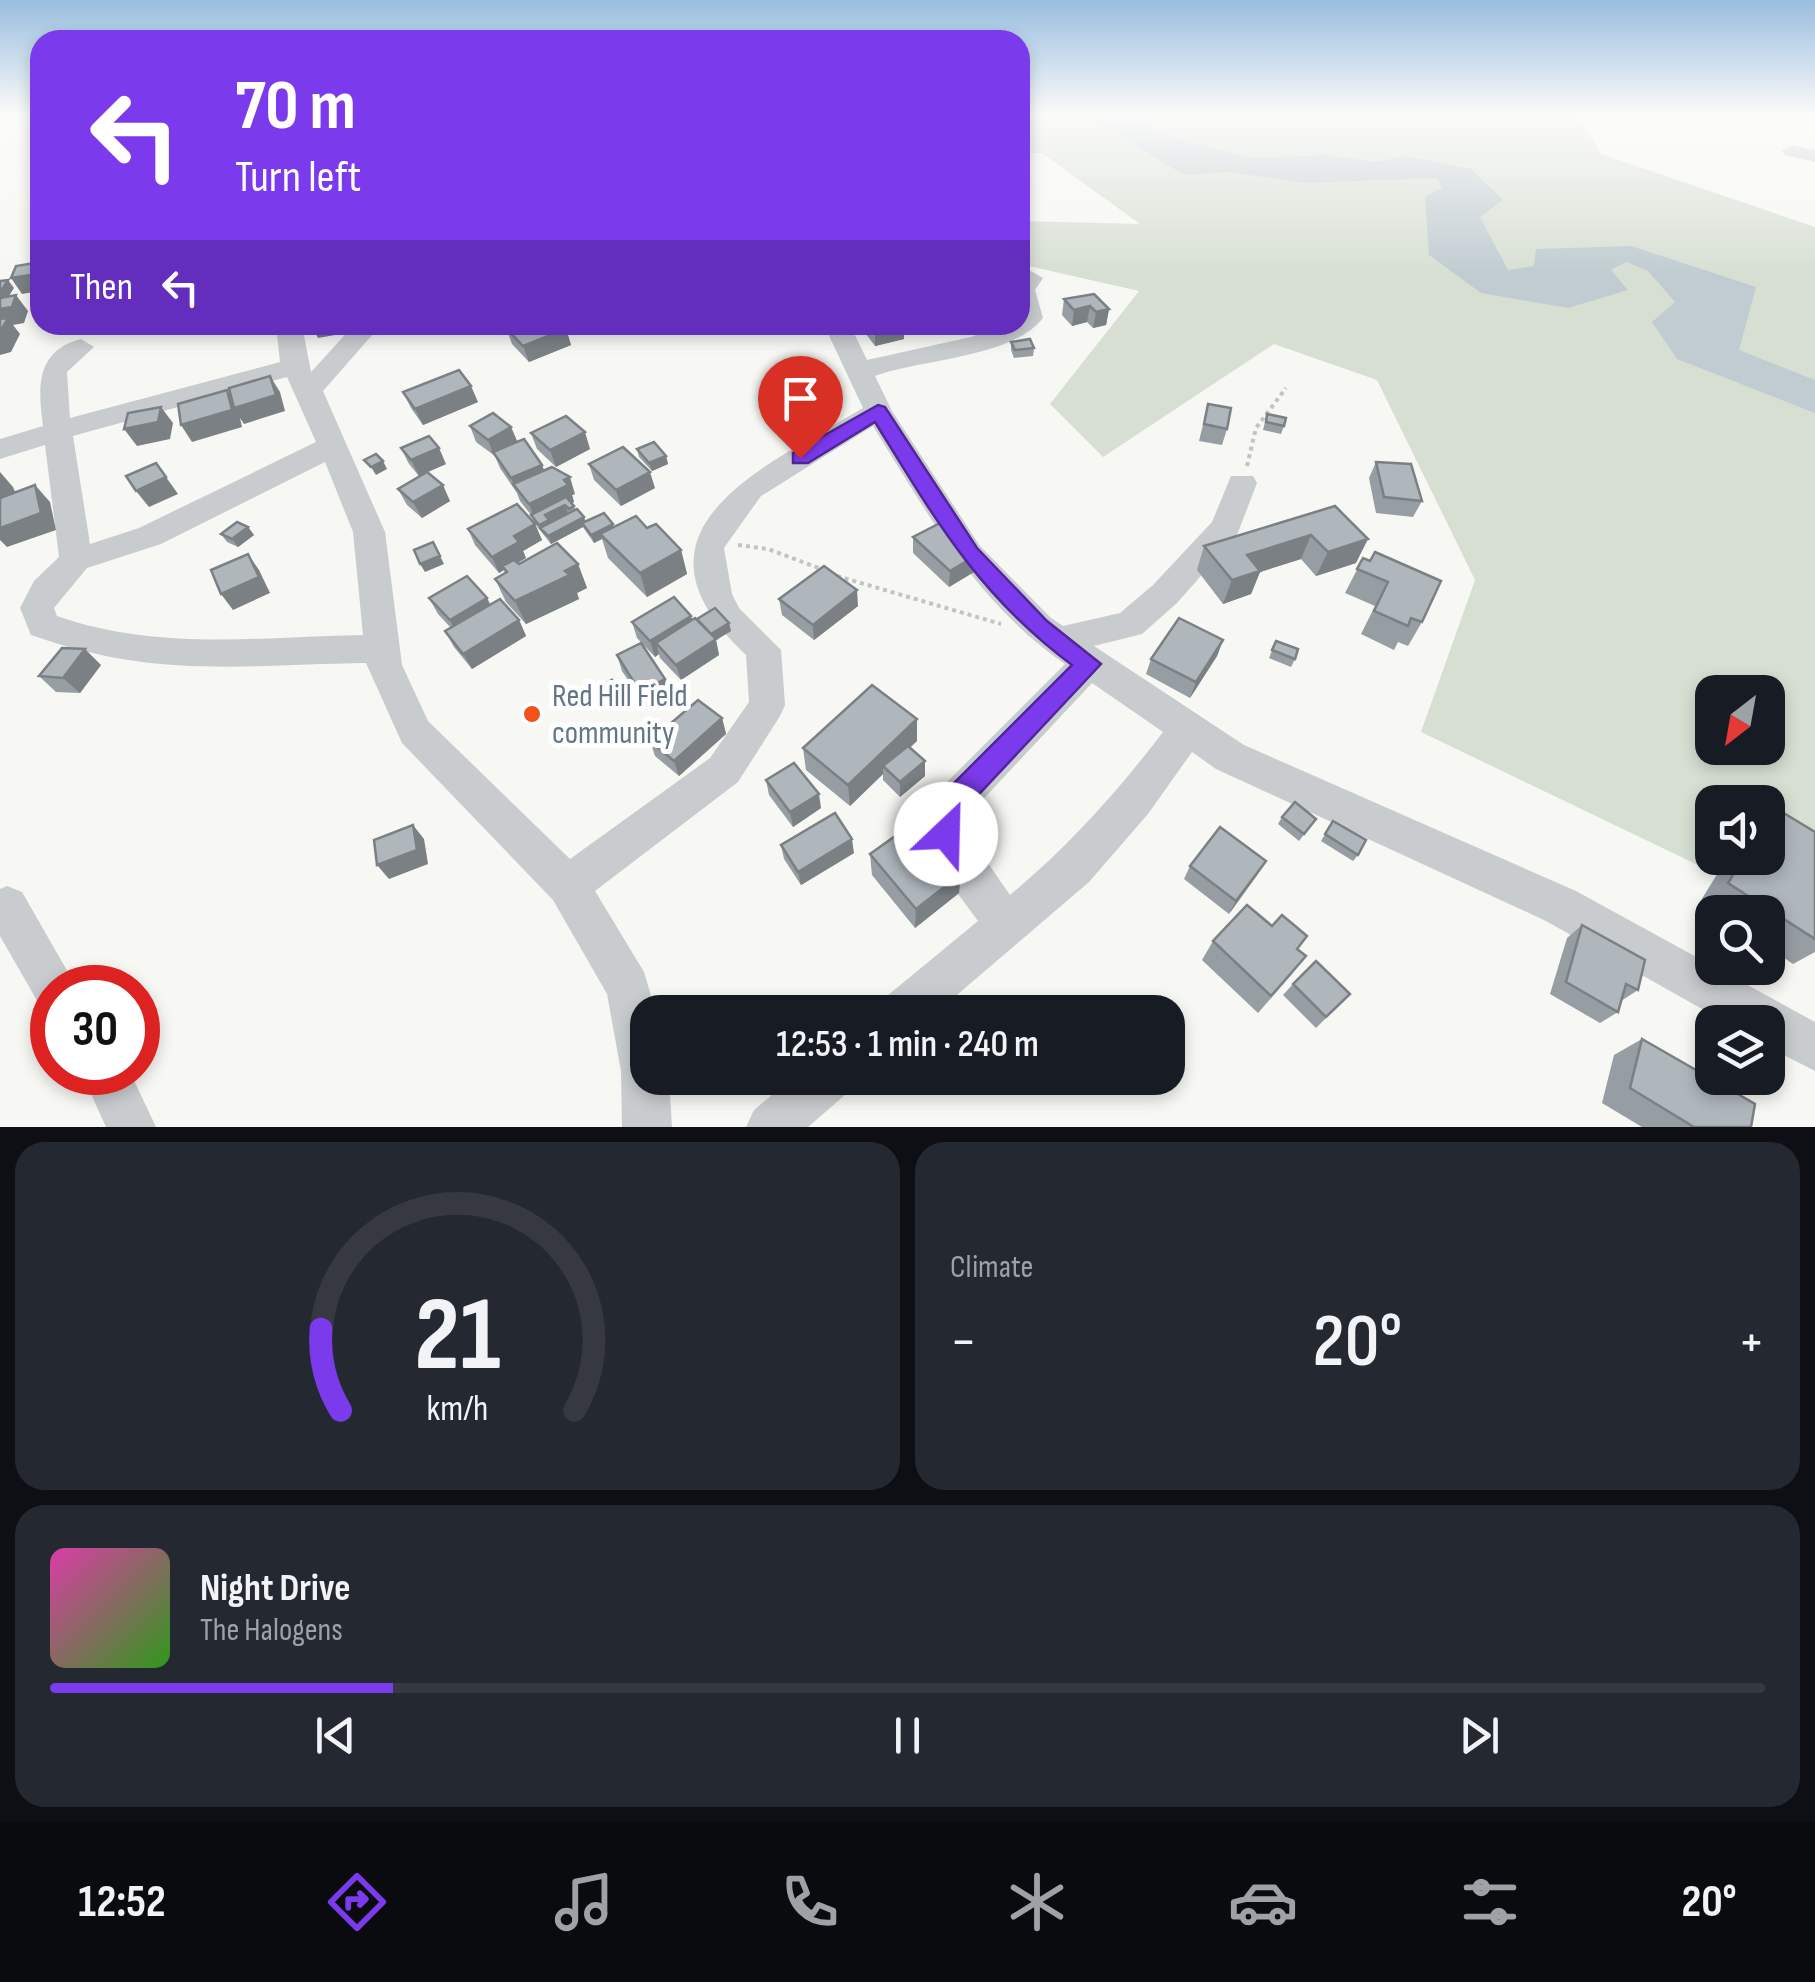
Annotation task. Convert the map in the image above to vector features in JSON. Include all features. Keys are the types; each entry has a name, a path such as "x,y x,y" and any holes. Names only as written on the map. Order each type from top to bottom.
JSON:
{"street":[{"path":"291,335 301,379 369,532 380,649 415,732 568,886 628,988 646,1071 647,1127"},
{"path":"0,449 162,400 301,379 356,335"},
{"path":"842,335 878,411 969,554 1039,628 1230,757 1561,906 1815,1048"},
{"path":"859,372 911,355 972,346 1001,335"},
{"path":"76,560 56,432 52,370 59,360 81,347"},
{"path":"568,886 724,770 766,704 763,650 727,616 715,594 708,548 750,489 878,411"},
{"path":"332,446 150,536 76,560 46,590 37,608 43,626 126,652 234,658 380,649"},
{"path":"1005,923 962,866 946,834 956,800 1074,653 1130,624 1165,594 1226,527 1242,483"},
{"path":"922,995 1074,868 1134,801 1187,730"},
{"path":"7,907 41,965"},
{"path":"115,1095 130,1127"},
{"path":"772,1127 809,1095"}],"path":[{"path":"1242,483 1256,428 1286,388"},
{"path":"708,548 742,545 768,549 910,601 1004,625"}],"shaded area":[{"path":"1064,169 1644,169 1815,227 1815,873 1785,899 1785,895 1760,895 1719,875 1785,875 1785,785 1695,785 1695,864 1421,732 1475,580 1377,380 1274,344 1103,457 1050,404 1139,291 1030,266 1030,221 1140,224"},
{"path":"1173,169 1471,169 1503,200 1480,217 1508,270 1534,266 1536,249 1631,246 1756,287 1739,350 1815,380 1815,413 1677,359 1652,322 1675,302 1648,271 1626,262 1611,270 1628,290 1568,308 1481,293 1429,255 1425,197 1442,188 1437,178 1305,183 1227,172 1184,175"}],"building":[{"path":"30,264 30,275 11,278 16,266"},
{"path":"1094,294 1109,309 1096,312 1090,306 1074,310 1064,299"},
{"path":"16,295 12,307 0,309 0,298"},
{"path":"513,335 551,335 523,346"},
{"path":"1030,339 1034,348 1015,350 1011,342"},
{"path":"459,370 471,386 415,409 403,392"},
{"path":"270,376 276,395 234,408 229,388"},
{"path":"227,390 232,410 181,425 178,404"},
{"path":"1208,404 1231,408 1227,429 1204,424"},
{"path":"161,407 158,422 124,429 128,413"},
{"path":"493,413 511,427 488,440 470,426"},
{"path":"1267,414 1286,418 1284,426 1266,422"},
{"path":"566,416 585,432 550,450 531,433"},
{"path":"429,436 439,448 411,460 401,448"},
{"path":"524,439 542,465 511,478 493,452"},
{"path":"654,442 666,456 649,463 637,449"},
{"path":"623,447 650,472 616,490 589,464"},
{"path":"376,454 383,461 371,467 364,460"},
{"path":"1376,462 1411,464 1422,501 1384,497"},
{"path":"156,463 166,477 136,491 126,476"},
{"path":"552,467 570,477 564,480 568,485 529,504 513,484"},
{"path":"427,472 443,485 413,502 398,489"},
{"path":"35,485 41,513 0,528 0,498"},
{"path":"566,497 574,506 569,509 565,505 545,515 549,520 539,525 531,515"},
{"path":"517,504 535,524 514,536 519,542 492,557 468,529"},
{"path":"1335,506 1368,539 1328,552 1311,535 1247,555 1260,571 1232,580 1204,546"},
{"path":"577,509 584,517 548,536 540,528"},
{"path":"604,513 613,524 591,535 582,523"},
{"path":"636,516 647,528 656,524 681,550 640,573 600,534"},
{"path":"944,521 980,553 950,571 913,537"},
{"path":"237,522 248,527 232,539 221,534"},
{"path":"433,542 440,556 420,564 414,550"},
{"path":"557,543 578,564 565,571 570,575 515,601 495,579 507,572 502,566 514,560 519,564"},
{"path":"1375,552 1441,581 1422,622 1411,618 1408,626 1374,611 1388,582 1357,569 1363,558 1370,561"},
{"path":"248,554 259,577 221,594 211,570"},
{"path":"824,566 857,590 813,625 779,599"},
{"path":"467,576 487,598 450,620 429,598"},
{"path":"674,597 691,616 650,641 632,622"},
{"path":"500,599 519,620 463,654 445,631"},
{"path":"715,608 729,623 711,634 697,619"},
{"path":"695,618 716,639 676,665 656,643"},
{"path":"1179,618 1223,640 1196,682 1151,659"},
{"path":"1276,641 1298,649 1295,659 1272,650"},
{"path":"641,643 665,679 640,692 617,655"},
{"path":"62,648 85,649 63,678 39,676"},
{"path":"612,680 622,696 609,703 600,686"},
{"path":"872,685 917,719 848,785 803,748"},
{"path":"698,700 722,718 674,761 650,741"},
{"path":"908,746 925,761 900,782 883,766"},
{"path":"794,763 819,794 790,812 766,780"},
{"path":"1295,802 1316,819 1304,834 1282,817"},
{"path":"835,813 852,839 798,872 781,845"},
{"path":"1785,814 1815,832 1815,939 1785,920 1785,895 1747,895 1728,883 1733,875 1785,875"},
{"path":"1333,821 1366,840 1358,855 1325,834"},
{"path":"915,822 961,874 916,909 870,854"},
{"path":"413,825 417,850 377,865 374,840"},
{"path":"1220,827 1266,861 1236,901 1190,866"},
{"path":"1247,905 1272,926 1282,915 1307,936 1297,949 1306,956 1271,996 1213,941"},
{"path":"1582,925 1645,960 1638,990 1626,984 1618,1012 1566,982"},
{"path":"1316,961 1350,994 1326,1017 1293,984"},
{"path":"1642,1039 1695,1069 1695,1095 1739,1095 1755,1104 1751,1127 1694,1127 1630,1088"}],"place":[{"name":"Red Hill Field community","path":"532,714"}],"route":[{"path":"800,458 878,411 969,554 1039,628 1088,664 956,800 946,834"}]}
